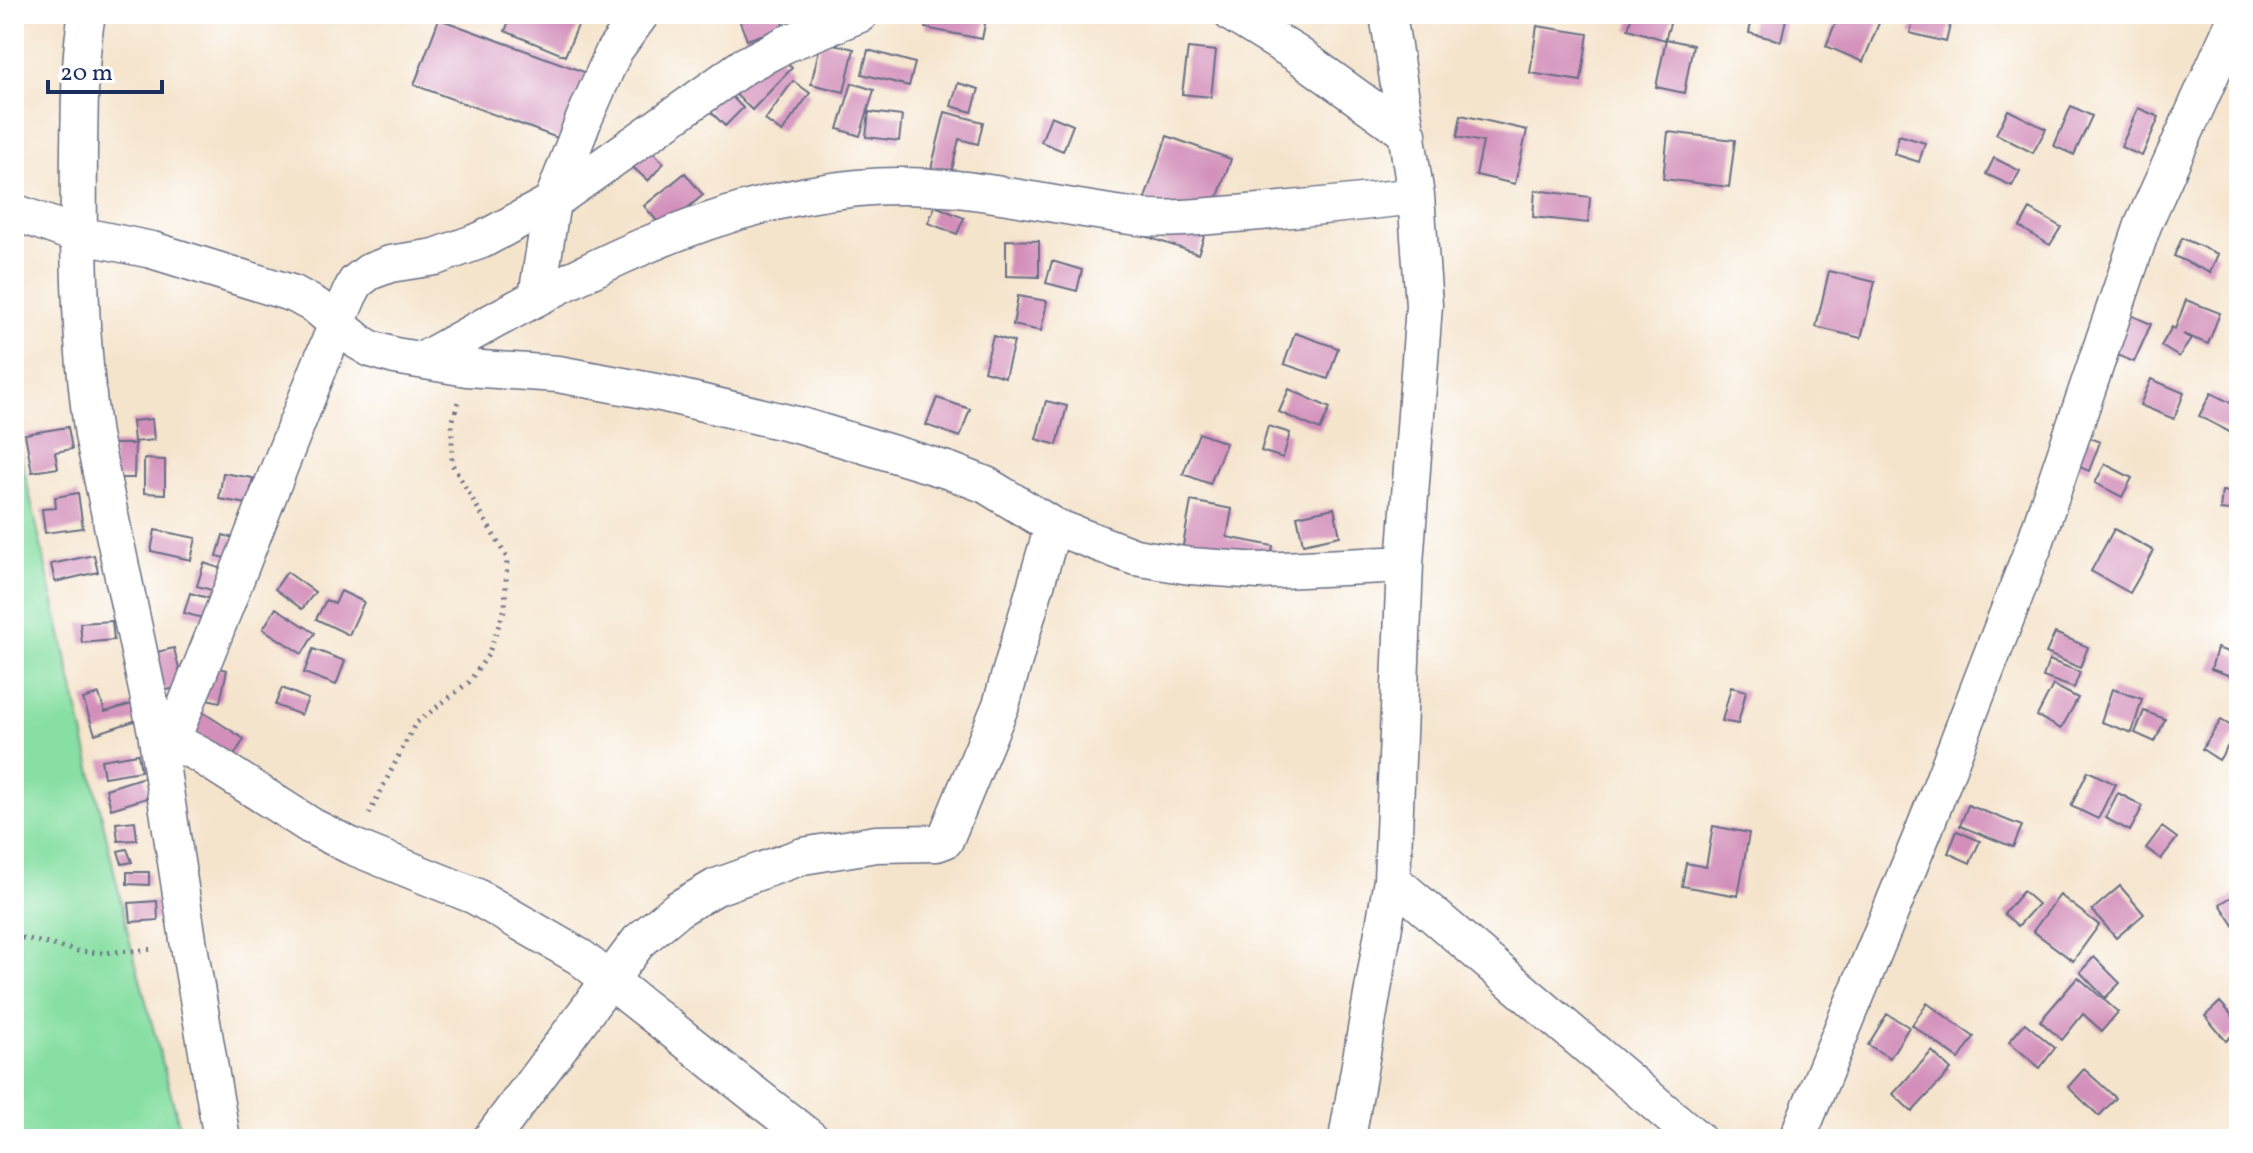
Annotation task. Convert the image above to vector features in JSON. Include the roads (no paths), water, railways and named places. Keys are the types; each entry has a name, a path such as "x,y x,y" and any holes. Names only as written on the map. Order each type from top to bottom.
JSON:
{"street":[{"path":"87,14 81,76 78,235 88,403 164,735 189,946 222,1139"},
{"path":"537,296 552,202 614,51 641,14"},
{"path":"164,735 230,598 281,459 356,282 369,272 390,264 435,257 482,240 552,202 744,66 786,44 860,14"},
{"path":"1232,14 1297,54 1408,134"},
{"path":"1347,1139 1392,880 1405,564 1424,305 1416,196 1388,14"},
{"path":"1797,1139 1924,830 2030,557 2143,225 2237,18"},
{"path":"423,360 537,296 683,228 763,203 858,187 946,186 1142,218 1303,209 1416,196"},
{"path":"14,212 78,235 167,254 294,294 316,306 371,349 467,368 558,374 600,382 801,426 950,471 986,485 1053,526 1135,557 1190,566 1259,571 1405,564"},
{"path":"491,1139 639,941 678,909 716,887 803,856 876,844 937,843 945,840 1001,705 1053,526"},
{"path":"164,735 311,826 351,846 475,896 580,957 811,1139"},
{"path":"1392,880 1697,1139"}]}
